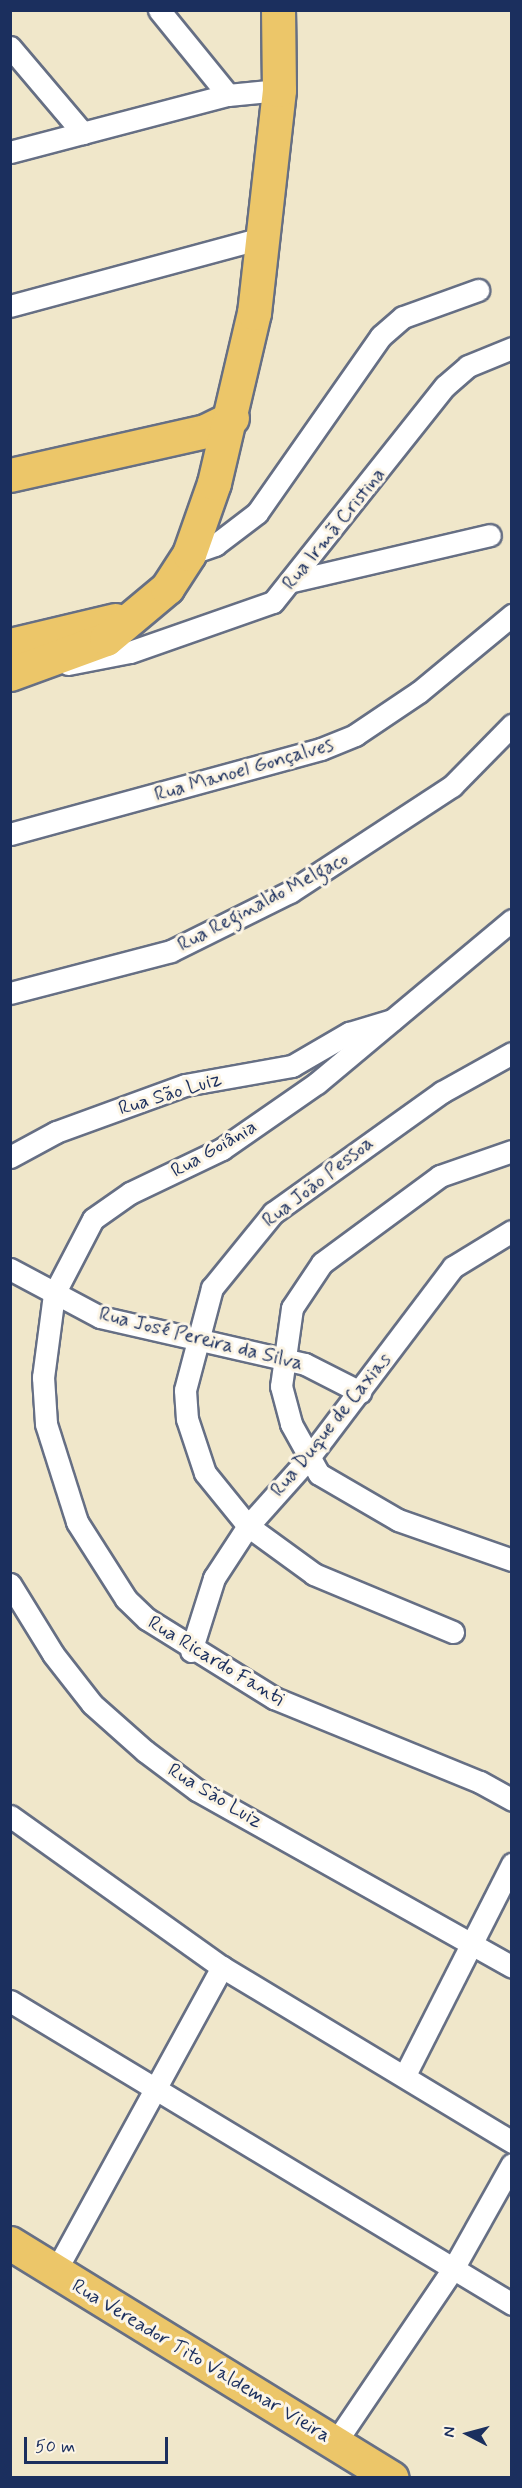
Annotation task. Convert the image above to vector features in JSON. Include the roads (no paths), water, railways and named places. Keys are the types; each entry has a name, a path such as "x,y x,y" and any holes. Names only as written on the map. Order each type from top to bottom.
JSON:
{"main road":[{"path":"10,674 33,649 106,639 166,588 189,554 231,420 266,237 279,90 278,10"},
{"path":"166,437 215,407 245,354"},
{"path":"10,475 166,437 205,431 231,420"},
{"name":"Rua Vereador Tito Valdemar Vieira","path":"10,2243 392,2478"}],"street":[{"path":"159,10 228,95"},
{"path":"10,47 83,133"},
{"path":"10,152 228,95 279,90"},
{"path":"10,306 266,237"},
{"path":"189,554 215,545 257,513 388,329 427,305 478,290"},
{"name":"Rua Irmã Cristina","path":"33,649 91,662 208,627 262,608 292,581 445,386 468,366 512,348"},
{"path":"292,581 490,535"},
{"name":"Rua Manoel Gonçalves","path":"10,834 321,750 355,735 419,692 512,615"},
{"name":"Rua Reginaldo Melgaco","path":"10,993 171,951 281,897 336,867 433,800 512,725"},
{"name":"Rua Goiânia","path":"54,1294 81,1233 108,1206 222,1149 398,1019 512,920"},
{"name":"Rua São Luiz","path":"10,1157 56,1132 175,1089 215,1077 271,1073 348,1033 398,1019"},
{"name":"Rua João Pessoa","path":"453,1632 314,1574 248,1526 205,1473 194,1447 185,1390 193,1342 212,1288 273,1213 442,1092 512,1053"},
{"path":"512,1151 440,1176 322,1263 292,1308 282,1360 285,1404 308,1460 354,1500 512,1560"},
{"name":"Rua Duque de Caxias","path":"191,1651 214,1578 248,1526 308,1460 453,1267 512,1231"},
{"name":"Rua José Pereira da Silva","path":"10,1269 100,1317 193,1342 319,1369 360,1392"},
{"name":"Rua Ricardo Fanti","path":"54,1294 43,1377 46,1424 58,1475 77,1522 126,1599 191,1651 315,1717 430,1760 512,1800"},
{"name":"Rua São Luiz","path":"10,1584 53,1654 92,1704 145,1751 197,1790 512,1967"},
{"path":"10,1816 222,1967 512,2142"},
{"path":"405,2076 475,1945 512,1864"},
{"path":"55,2272 222,1967"},
{"path":"10,2001 512,2304"},
{"path":"336,2443 453,2269 512,2164"}]}
